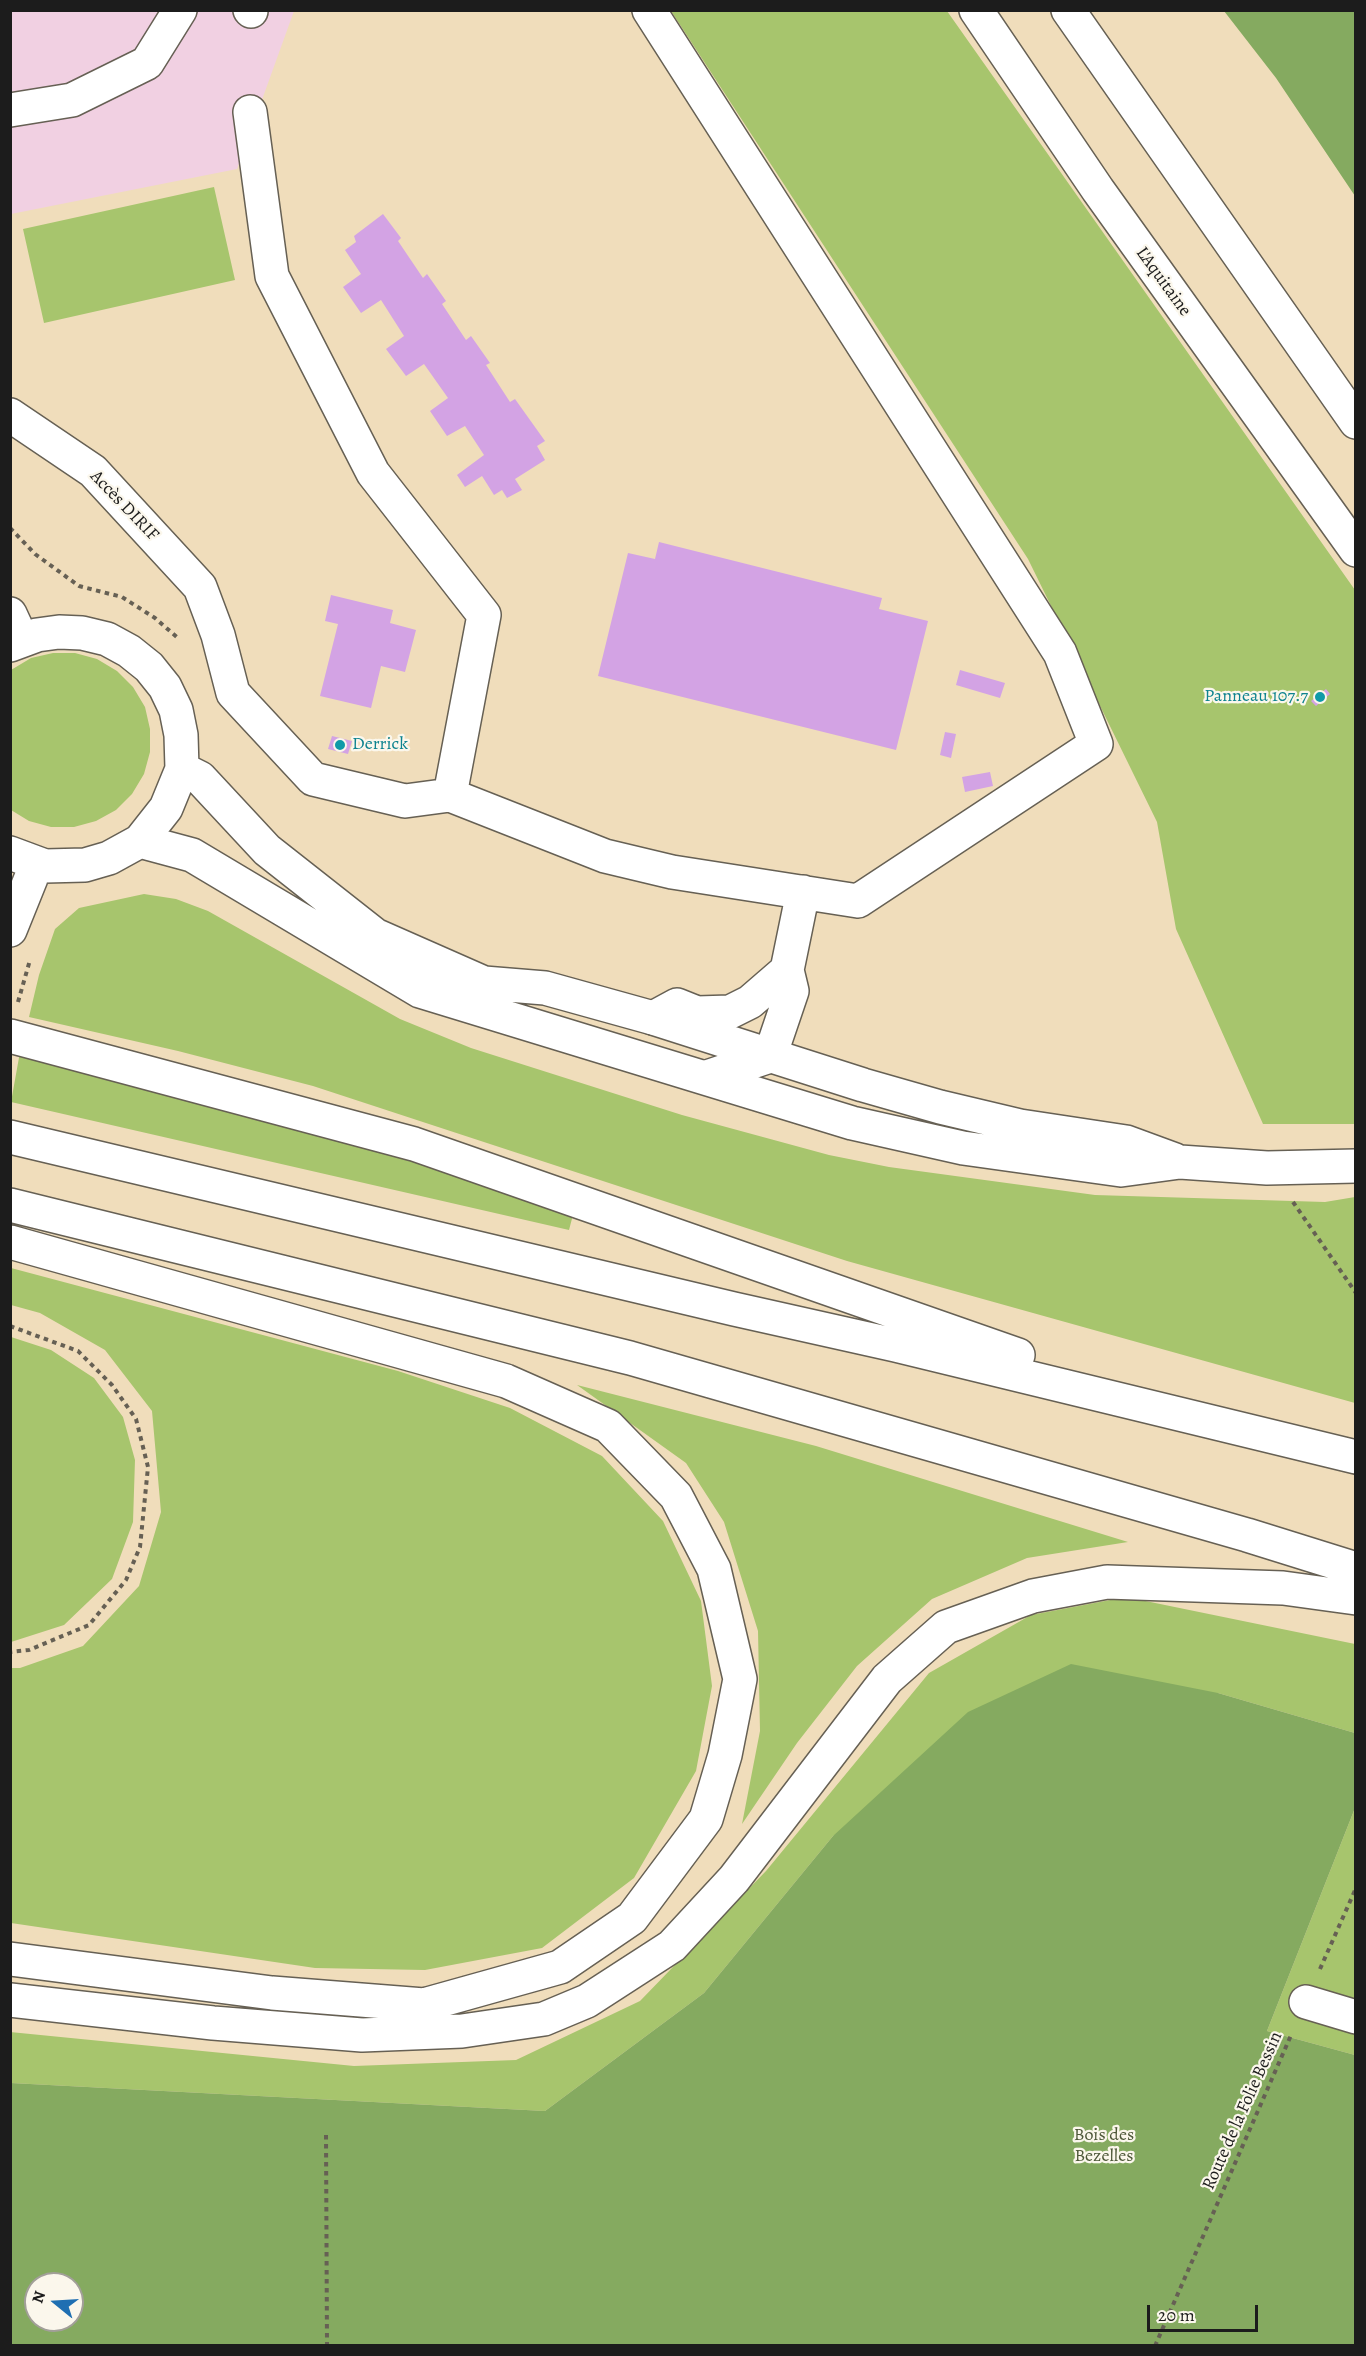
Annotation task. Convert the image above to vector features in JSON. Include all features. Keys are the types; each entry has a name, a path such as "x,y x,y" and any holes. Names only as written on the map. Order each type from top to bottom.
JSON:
{"main road":[{"path":"10,110 72,100 147,63 180,10"},
{"path":"250,112 272,276 373,473 484,615 450,795 605,856 672,872 858,902 1096,744 1060,653 649,10"},
{"name":"L'Aquitaine","path":"976,10 1105,200 1356,550"},
{"path":"1068,10 1356,422"},
{"name":"Accès DIRIF","path":"10,415 93,471 200,587 218,635 233,693 313,779 405,801 450,795"},
{"path":"14,633 82,633 107,639 136,656 149,667 165,687 176,710 181,735 182,769 166,808 140,841 109,858 85,865 45,866 22,858"},
{"path":"182,769 200,778 267,850 375,935 484,983 545,988 653,1018 940,1107 1020,1126 1126,1142 1180,1162"},
{"path":"140,841 192,855 420,991 852,1123 963,1148 1120,1170 1180,1162 1267,1168 1356,1166"},
{"path":"10,930 31,878 22,858"},
{"path":"707,1077 770,1056 787,1013 792,991 787,970 803,892"},
{"path":"653,1018 677,1005 697,1012 730,1012 750,1002 787,970"},
{"path":"10,1036 414,1144 1198,1418"},
{"path":"10,1137 1356,1457"},
{"path":"10,1204 630,1358 1236,1532 1356,1569"},
{"path":"10,1242 506,1381 608,1426 676,1496 714,1569 740,1678 725,1755 706,1819 632,1918 560,1967 424,2005 272,1993 10,1959"},
{"path":"10,2000 213,2023 362,2036 462,2031 544,2019 587,2001 672,1946 734,1879 887,1679 946,1627 1033,1596 1107,1582 1283,1588 1356,1598"},
{"path":"1306,2002 1356,2016"}],"path":[{"path":"1267,1168 1356,1293"},
{"path":"10,1326 78,1351 112,1385 136,1419 148,1467 140,1547 126,1580 89,1625 29,1650 10,1652"},
{"name":"Route de la Folie Bessin","path":"1155,2346 1356,1888"},
{"path":"326,2135 327,2346"}],"shaded area":[{"path":"11,11 294,11 237,169 11,214"}],"green space":[{"path":"671,11 947,11 1355,590 1355,1124 1263,1124 1176,929 1157,822 1028,559"},
{"path":"1224,11 1355,11 1355,196 1276,78"},
{"path":"214,187 235,280 44,323 23,229"},
{"path":"53,653 75,653 97,659 117,671 133,687 145,707 150,729 150,752 144,774 132,794 116,810 96,821 74,827 51,827 29,821 11,810 11,670 31,658"},
{"path":"144,894 176,899 208,911 400,1019 471,1048 682,1115 829,1155 889,1167 1095,1195 1325,1202 1355,1197 1355,1403 847,1261 313,1086 178,1051 29,1017 39,975 55,929 79,908"},
{"path":"20,1052 272,1116 574,1211 569,1230 11,1102"},
{"path":"11,1268 398,1371 510,1408 602,1456 663,1521 701,1601 712,1686 696,1771 634,1878 542,1948 425,1970 315,1968 11,1923 11,1668 20,1668 83,1646 139,1586 161,1512 152,1411 105,1350 40,1313 11,1305"},
{"path":"11,1337 51,1350 94,1378 123,1417 135,1460 133,1522 112,1579 64,1625 11,1642"},
{"path":"577,1385 816,1446 1128,1542 1027,1558 932,1599 857,1666 797,1743 742,1824 760,1731 758,1631 724,1522 686,1463"},
{"path":"1126,1597 1355,1644 1355,1733 1218,1693 833,1836 704,1993 545,2111 11,2083 10,2032 354,2066 516,2060 640,2001 766,1871 929,1673 1031,1615"},
{"name":"Bois des Bezelles","path":"1071,1664 1218,1693 1355,1733 1355,1808 1267,2031 1355,2055 1355,2345 11,2345 11,2083 545,2111 704,1993 833,1836 968,1712"},
{"path":"1355,1808 1355,2055 1267,2031"}],"building":[{"path":"383,214 401,238 398,241 423,278 427,274 446,301 442,304 466,340 471,336 490,363 486,365 510,402 515,399 545,441 537,446 545,460 515,479 522,490 507,498 502,490 494,495 482,476 465,487 457,475 484,455 465,426 447,436 430,411 448,398 424,364 406,376 386,349 404,336 381,300 361,313 343,287 361,274 345,250 356,242 354,236"},
{"path":"659,542 882,598 879,609 928,621 896,750 598,676 628,553 655,559"},
{"path":"331,595 393,610 390,623 416,630 405,672 381,666 371,708 320,696 338,624 325,621"},
{"path":"960,670 1005,683 1000,698 956,685"},
{"name":"Panneau 107.7","path":"1326,689 1330,694 1316,706 1311,701"},
{"path":"945,732 956,734 951,758 940,755"},
{"name":"Derrick","path":"332,736 352,741 348,754 328,749"},
{"path":"990,772 993,786 965,792 962,777"}],"place":[{"name":"Panneau 107.7","path":"1320,697"},
{"name":"Derrick","path":"340,745"}]}
